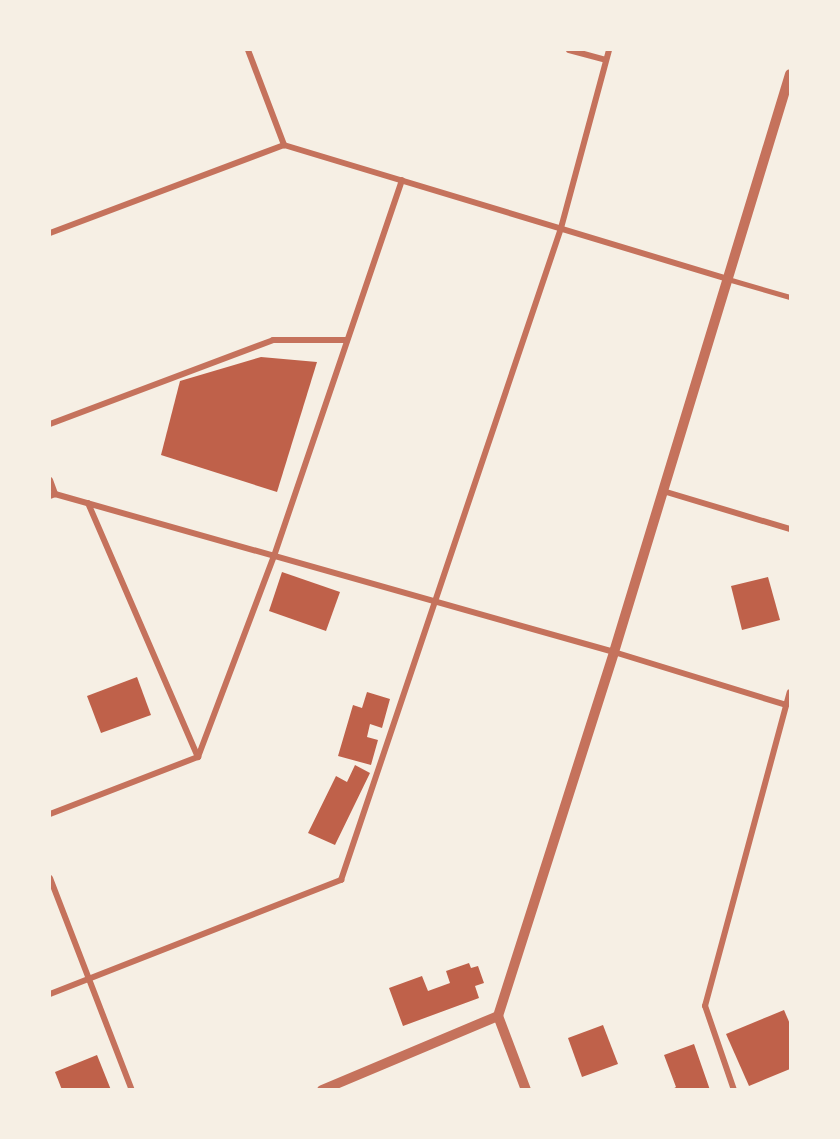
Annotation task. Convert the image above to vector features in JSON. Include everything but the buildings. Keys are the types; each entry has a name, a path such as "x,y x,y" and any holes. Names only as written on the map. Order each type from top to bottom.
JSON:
{"street":[{"path":"248,50 284,145"},
{"path":"569,50 606,60"},
{"path":"50,994 341,880 561,228 609,50"},
{"path":"526,1089 498,1016 614,652 790,74"},
{"path":"50,233 284,145 728,279"},
{"path":"50,814 198,757 274,556 402,180"},
{"path":"50,424 273,340 347,340"},
{"path":"50,480 52,495 88,503 614,652 786,705"},
{"path":"663,491 790,529"},
{"path":"88,503 198,757"},
{"path":"734,1089 705,1006 790,692"},
{"path":"50,879 132,1089"},
{"path":"322,1089 498,1016"}],"lane":[{"path":"728,279 790,297"}]}
